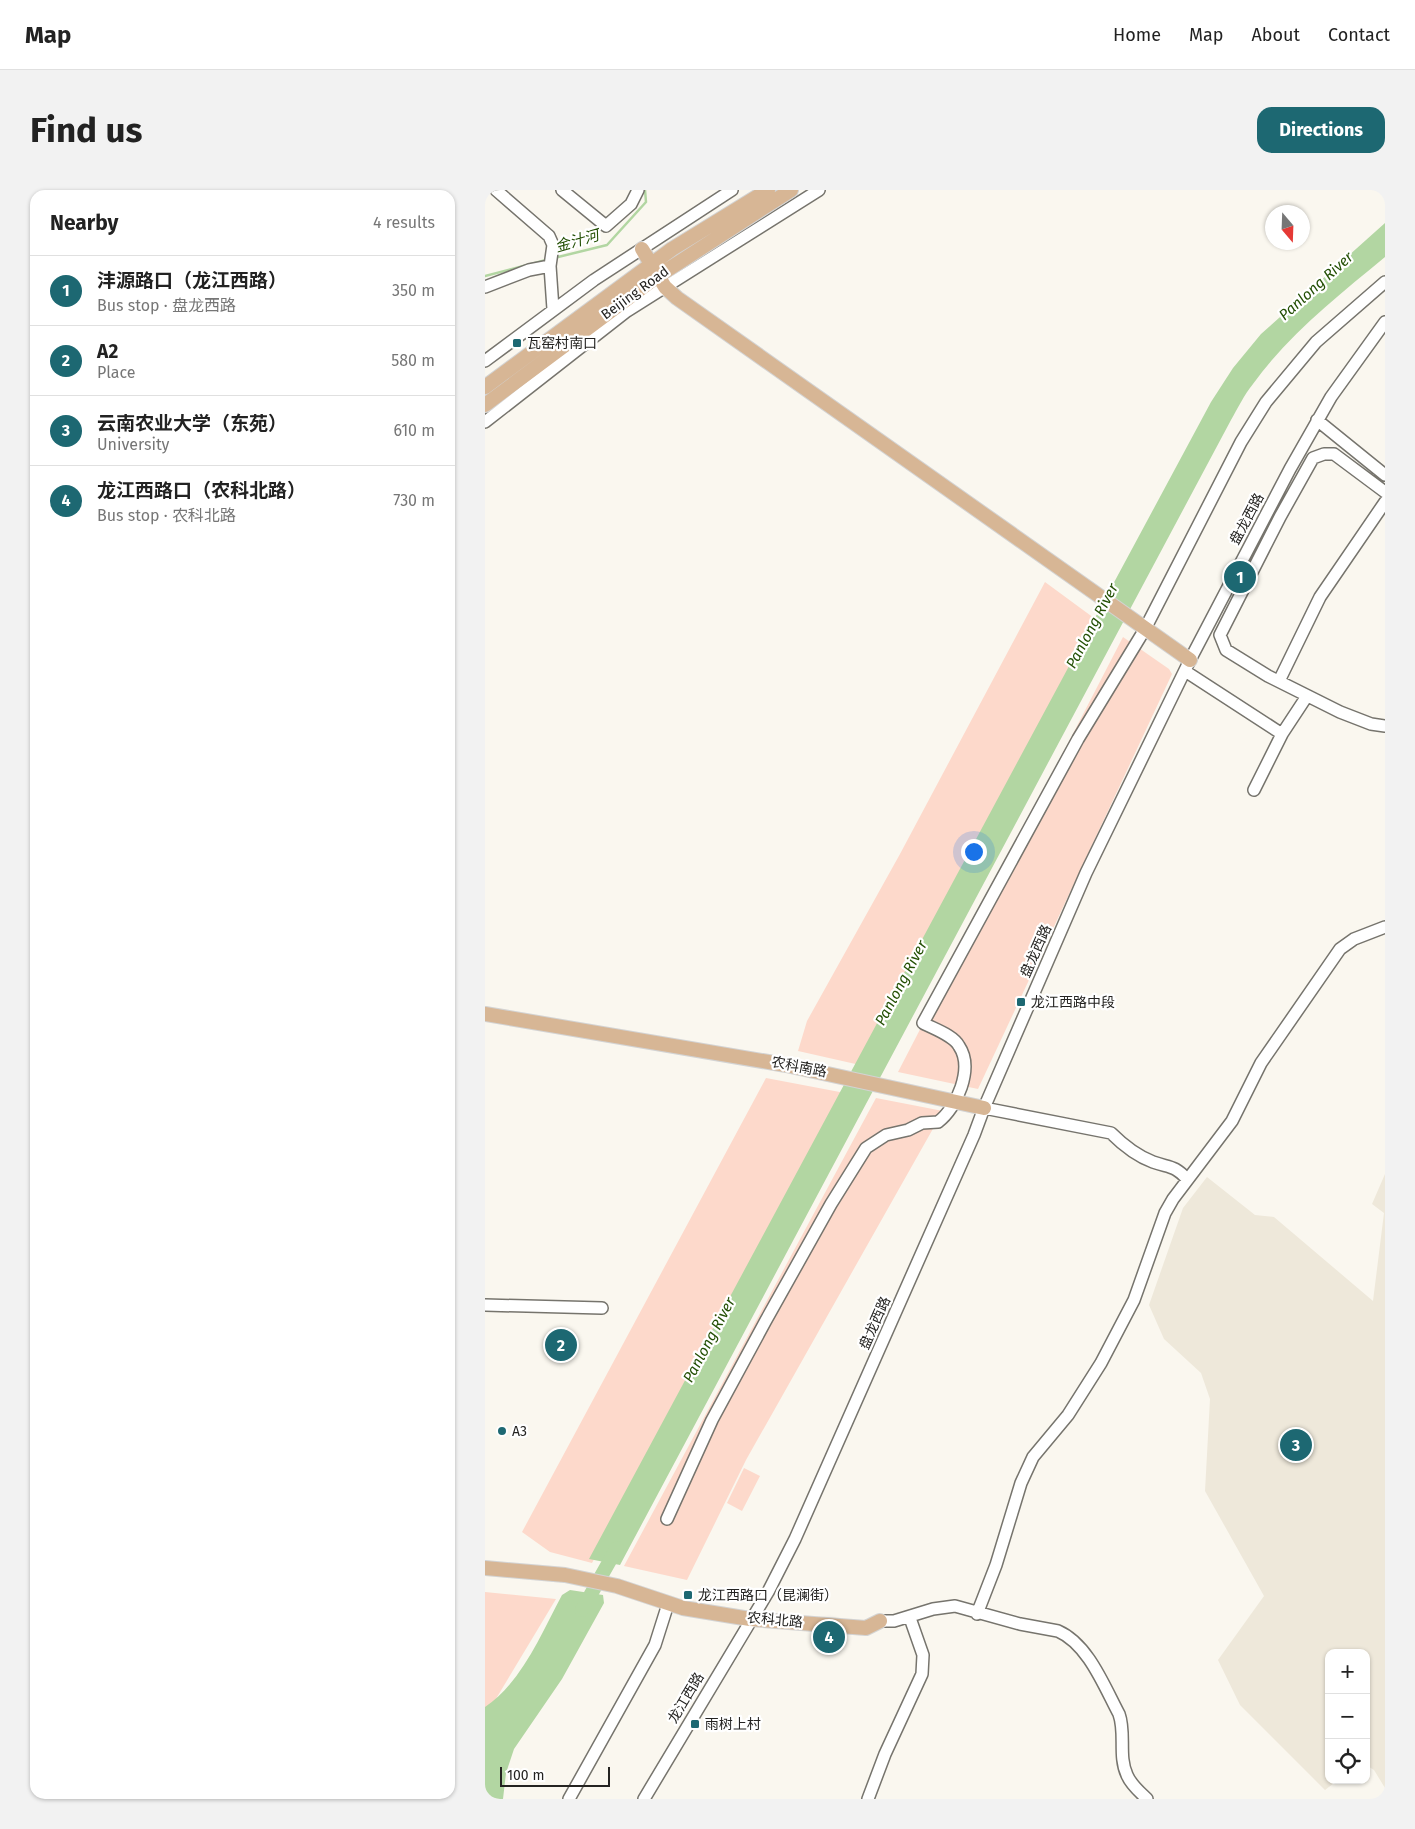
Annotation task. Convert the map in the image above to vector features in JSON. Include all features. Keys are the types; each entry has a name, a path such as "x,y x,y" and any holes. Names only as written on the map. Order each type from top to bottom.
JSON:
{"main road":[{"name":"Beijing Road","path":"485,405 658,276 767,190"},
{"name":"Beijing Road","path":"485,387 791,190"},
{"path":"642,249 658,276 677,298 1129,616 1187,666"},
{"name":"农科南路","path":"485,1014 831,1073 983,1108"},
{"path":"485,1561 565,1572 618,1582"},
{"path":"485,1568 565,1572"},
{"name":"农科北路","path":"618,1582 685,1601 752,1615"},
{"name":"农科北路","path":"618,1582 668,1604 867,1628 880,1621"}],"street":[{"path":"496,190 549,236 553,245 550,266 553,309"},
{"path":"562,190 606,226 631,204 638,190"},
{"path":"485,361 553,309 732,190"},
{"path":"485,422 627,311 658,276 819,190"},
{"path":"485,287 529,270 550,266"},
{"path":"667,1519 712,1420 831,1204 867,1148 886,1135 908,1130 922,1123 938,1122 956,1101 963,1083 963,1052 955,1040 923,1023 1078,740 1145,628 1241,442 1266,402 1316,342 1385,282"},
{"name":"盘龙西路","path":"752,1615 791,1547 822,1481 974,1135 983,1108 1086,873 1187,666 1317,420 1331,397 1385,322"},
{"path":"1317,420 1385,475"},
{"path":"1385,492 1334,454 1318,456 1310,462 1220,635 1226,650 1279,681 1340,712 1371,724 1385,726"},
{"path":"1279,681 1320,597 1385,502"},
{"path":"1187,666 1282,734"},
{"path":"1254,790 1282,734 1307,696"},
{"path":"977,1614 996,1565 1021,1484 1033,1457 1068,1415 1101,1363 1135,1300 1165,1213 1187,1179 1232,1121 1261,1063 1340,949 1354,939 1385,927"},
{"name":"农科南路","path":"983,1108 1111,1133 1124,1146 1153,1162 1173,1166 1187,1179"},
{"path":"485,1305 602,1308"},
{"path":"569,1799 655,1645 668,1604"},
{"path":"880,1621 910,1618 933,1609 955,1606 977,1614 1058,1631 1076,1642 1119,1714 1123,1723 1124,1766 1127,1776 1147,1799"},
{"name":"龙江西路","path":"644,1799 752,1615"},
{"path":"867,1799 885,1754 922,1674 923,1655 910,1618"}],"shaded area":[{"path":"1045,582 1098,621 860,1065 798,1051 807,1021 900,854"},
{"path":"1123,637 1169,669 1172,674 978,1089 898,1072"},
{"path":"766,1078 845,1093 592,1563 550,1552 522,1532"},
{"path":"876,1098 943,1111 746,1460 687,1580 624,1566"},
{"path":"1385,1174 1385,1788 1374,1770 1370,1768 1370,1649 1325,1649 1325,1784 1333,1784 1325,1790 1240,1705 1218,1660 1264,1596 1205,1491 1210,1399 1201,1373 1164,1339 1149,1305 1183,1208 1207,1177 1255,1215 1274,1217 1373,1301 1384,1213 1372,1204"},
{"path":"744,1468 760,1476 742,1511 727,1503"},
{"path":"485,1592 556,1599 485,1717"}],"water":[{"path":"1385,223 1385,257 1298,332 1267,366 1244,397 620,1565 589,1559 1211,402 1233,368 1261,334"},
{"path":"570,1590 603,1595 604,1603 562,1679 514,1749 506,1773 503,1799 485,1799 485,1707 498,1697 520,1671 562,1595"}],"waterway":[{"name":"金汁河","path":"554,258 607,245 646,202 645,190"},
{"name":"金汁河","path":"485,276 546,260"},
{"name":"Panlong River","path":"582,1610 617,1548"}],"place":[{"name":"瓦窑村南口","path":"517,343"},
{"name":"沣源路口（龙江西路）","path":"1240,577"},
{"name":"龙江西路中段","path":"1021,1002"},
{"name":"A2","path":"561,1345"},
{"name":"A3","path":"502,1431"},
{"name":"云南农业大学（东苑）","path":"1296,1445"},
{"name":"龙江西路口（昆澜街）","path":"688,1595"},
{"name":"龙江西路口（农科北路）","path":"829,1637"},
{"name":"雨树上村","path":"695,1724"}]}
